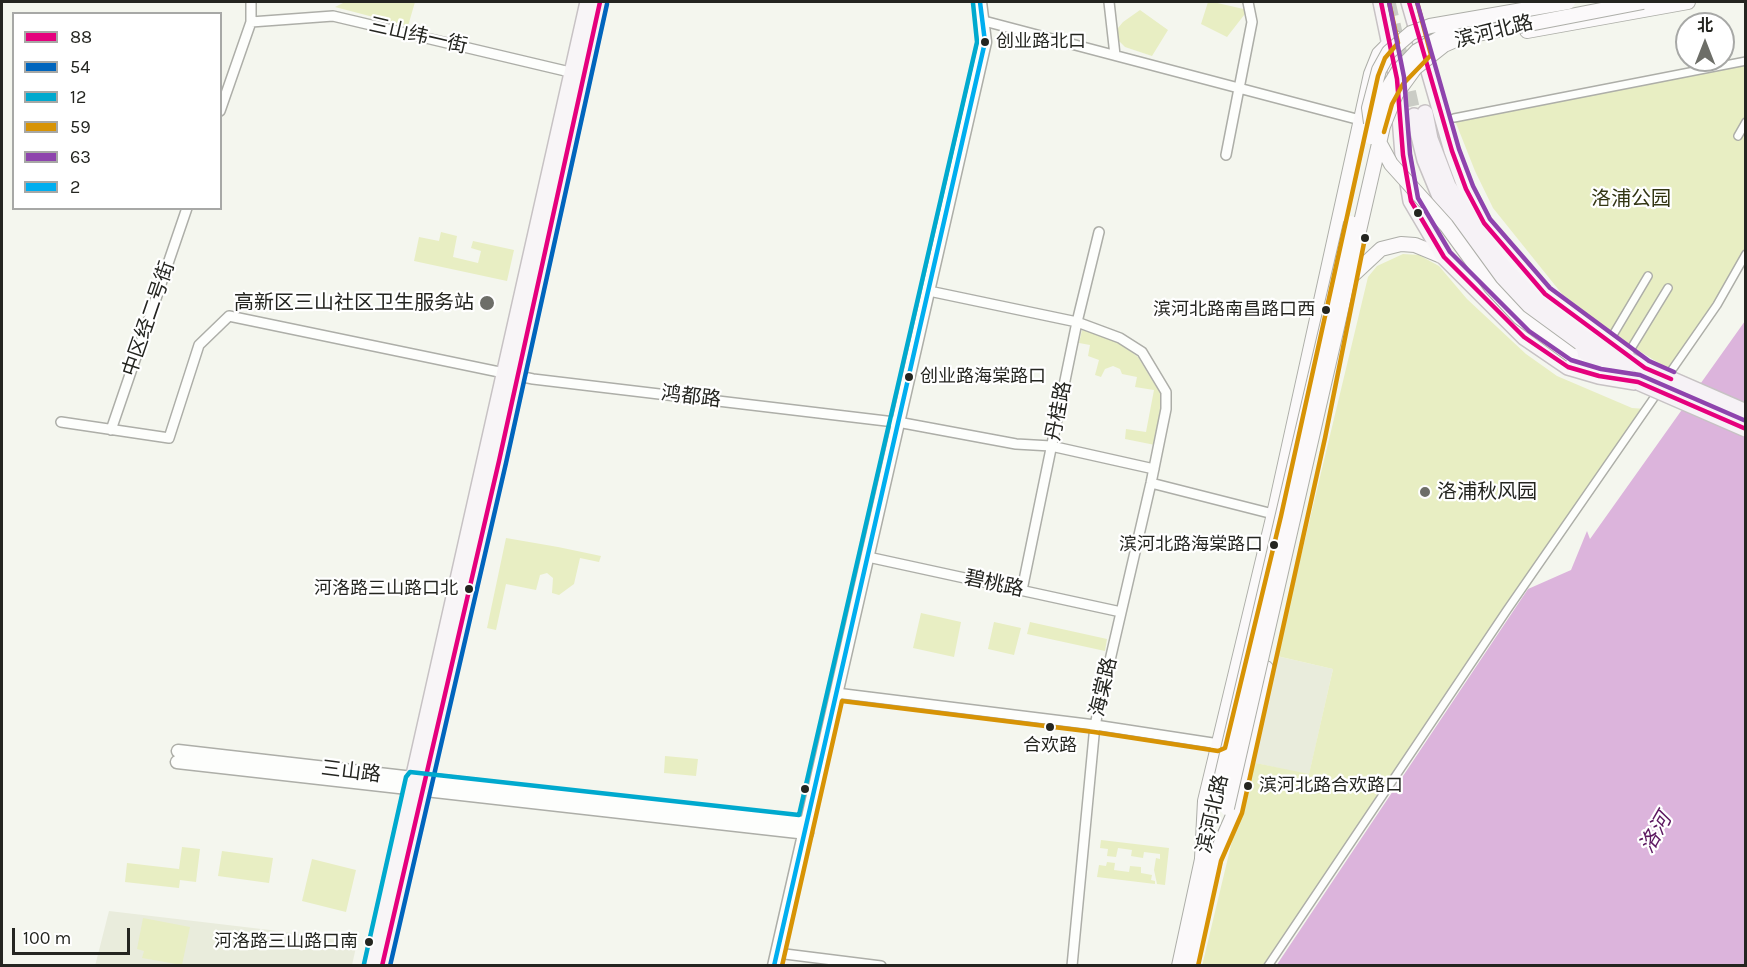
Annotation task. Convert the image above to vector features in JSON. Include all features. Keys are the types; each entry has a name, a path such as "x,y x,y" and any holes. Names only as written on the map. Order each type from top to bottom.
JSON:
{"highway":[{"path":"1746,412 1582,338 1535,301 1497,260 1448,186 1419,114 1425,160 1441,199 1489,272 1510,296 1586,353 1638,382 1746,429"}],"main road":[{"path":"382,966 418,785 577,74 588,2"},
{"path":"577,74 600,2"},
{"path":"1381,2 1391,41 1403,155 1411,201 1444,257 1524,337 1568,367 1599,376 1638,382"},
{"path":"1409,2 1452,151 1466,189 1484,223 1501,246 1545,294 1645,368"},
{"path":"1208,859 1205,801 1274,514 1371,74 1379,54 1391,41 1417,28 1559,2"},
{"path":"1569,2 1430,26 1411,33 1389,52 1384,61 1369,108 1372,131 1391,164 1446,225 1491,287 1518,317 1571,355 1594,367 1638,382"},
{"name":"滨河北路","path":"1221,807 1370,140 1385,93 1399,70 1417,51 1455,30 1508,17 1596,2"},
{"name":"滨河北路","path":"1179,966 1221,807 1383,126 1396,94 1415,68 1444,45 1462,37 1643,2"},
{"path":"1208,859 1235,811 1352,276 1377,125 1396,79 1424,53 1483,38 1688,2"},
{"path":"1352,276 1381,249 1401,244 1415,245 1444,257"},
{"path":"370,966 418,785"},
{"name":"滨河北路","path":"1190,966 1208,859"}],"street":[{"path":"222,105 251,22 251,2"},
{"path":"880,966 778,959 806,828 989,43 983,2"},
{"path":"1109,2 1115,55"},
{"path":"1226,155 1252,22 1248,2"},
{"name":"三山纬一街","path":"251,22 333,16 577,74"},
{"path":"986,21 1377,125"},
{"path":"1454,118 1746,62"},
{"path":"1738,136 1746,122"},
{"name":"中区经二号街","path":"111,430 186,210"},
{"name":"丹桂路","path":"1022,590 1077,322 1099,232"},
{"path":"1268,966 1506,610 1717,305 1746,254"},
{"path":"1613,335 1648,276"},
{"path":"1632,347 1668,288"},
{"name":"海棠路","path":"931,291 1077,322 1120,338 1142,352 1158,375 1166,392 1166,409 1154,469 1095,725 1072,966"},
{"name":"鸿都路","path":"111,430 169,438 198,345 229,316 511,375 901,423 1016,444 1052,446 1154,469"},
{"path":"61,422 111,430"},
{"path":"1151,483 1297,520"},
{"name":"碧桃路","path":"870,557 1121,612"},
{"path":"838,693 1095,725 1219,744"},
{"name":"三山路","path":"178,757 806,828"}],"shaded area":[{"path":"1277,656 1333,669 1309,775 1251,762"},
{"path":"109,911 357,943 352,965 95,966"}],"green space":[{"path":"345,2 415,2 408,26 335,7"},
{"path":"1208,2 1248,10 1227,37 1201,24"},
{"path":"1140,10 1168,30 1152,56 1125,47 1117,39 1118,28"},
{"name":"洛浦公园","path":"1745,61 1745,254 1672,371 1613,335 1562,294 1493,208 1475,171 1454,118 1689,72 1735,72 1735,63"},
{"path":"441,232 457,236 453,257 478,263 481,251 471,248 473,241 514,250 507,281 414,261 419,237 439,241"},
{"path":"1403,254 1419,255 1439,266 1467,299 1526,354 1557,376 1632,408 1646,409 1268,965 1202,966 1251,762 1309,774 1333,669 1277,656 1368,277 1377,266"},
{"path":"1082,330 1115,340 1138,357 1162,396 1155,445 1125,439 1126,429 1146,432 1154,390 1135,387 1137,377 1122,374 1120,369 1113,366 1105,369 1101,377 1095,375 1099,360 1088,356 1090,345 1079,343"},
{"path":"506,538 601,556 599,562 580,558 574,584 559,595 552,593 553,578 547,573 540,575 536,590 506,584 496,630 487,628"},
{"path":"921,613 961,622 954,657 913,648"},
{"path":"994,622 1021,628 1014,655 988,649"},
{"path":"1030,622 1107,639 1105,651 1027,634"},
{"path":"665,756 698,759 696,776 664,773"},
{"path":"1101,840 1169,848 1165,885 1157,884 1154,870 1156,858 1160,859 1160,854 1144,852 1143,858 1131,856 1132,850 1118,848 1116,857 1107,856 1108,849 1100,848"},
{"path":"182,847 200,849 196,882 180,880 179,888 125,882 127,863 179,869"},
{"path":"222,851 273,858 269,883 218,876"},
{"path":"312,859 356,870 346,912 302,901"},
{"path":"1107,862 1115,863 1114,870 1129,872 1130,866 1141,867 1141,873 1152,875 1151,880 1155,881 1155,884 1097,877 1099,865 1106,866"},
{"path":"143,918 190,927 182,965 142,958 144,951 137,949"}],"water":[{"name":"洛河","path":"1745,321 1745,965 1276,966 1528,589 1571,570 1587,531 1590,539"}],"tunnel":[{"path":"1388,2 1414,116"}],"transit line":[{"name":"88","path":"382,966 499,461 600,2"},
{"name":"2","path":"774,966 985,42 980,2"},
{"name":"88","path":"1381,2 1397,79 1403,155 1411,201 1444,257 1524,337 1568,367 1599,376 1638,382 1746,429"},
{"name":"59","path":"782,966 842,701 1094,732 1218,751 1225,748 1281,516 1378,76 1385,58 1398,43 1389,2"},
{"name":"63","path":"1389,2 1404,77 1410,154 1418,198 1450,252 1529,331 1571,360 1601,369 1640,375 1746,421"},
{"name":"88","path":"1409,2 1452,151 1466,189 1484,223 1545,294 1645,368 1671,379"},
{"name":"59","path":"1384,132 1392,104 1403,84 1431,55 1417,2"},
{"name":"63","path":"1417,2 1459,149 1473,186 1490,219 1550,288 1649,361 1674,372"},
{"name":"12","path":"364,964 406,777 410,772 799,815 977,42 973,3"},
{"name":"54","path":"390,966 506,463 607,4"},
{"name":"59","path":"1198,966 1221,861 1242,813 1325,438 1365,238"}],"place":[{"name":"创业路北口","path":"985,42"},
{"name":"高新区三山社区卫生服务站","path":"487,303"},
{"name":"滨河北路南昌路口西","path":"1326,310"},
{"name":"创业路海棠路口","path":"909,377"},
{"name":"洛浦秋风园","path":"1425,492"},
{"name":"滨河北路海棠路口","path":"1274,545"},
{"name":"河洛路三山路口北","path":"469,589"},
{"name":"合欢路","path":"1050,727"},
{"name":"滨河北路合欢路口","path":"1248,786"},
{"name":"河洛路三山路口南","path":"369,942"}]}
